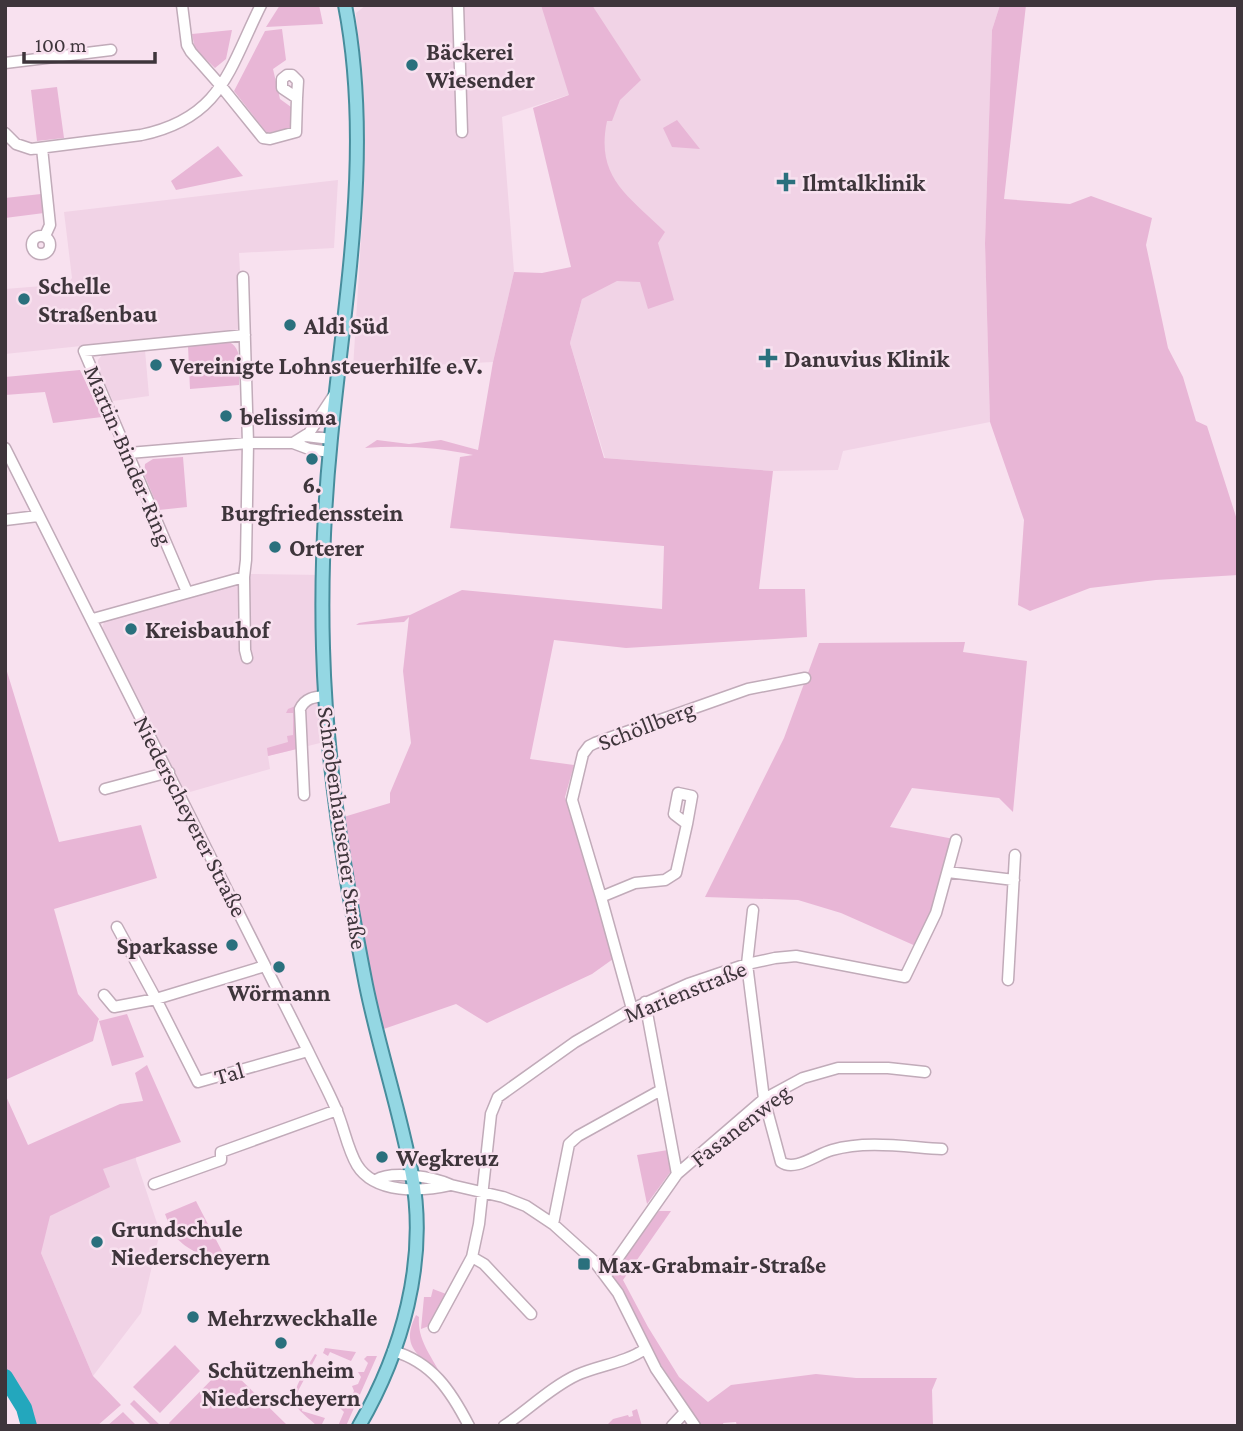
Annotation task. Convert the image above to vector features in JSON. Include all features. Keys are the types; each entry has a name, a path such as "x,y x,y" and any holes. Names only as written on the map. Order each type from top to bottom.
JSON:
{"main road":[{"name":"Schrobenhausener Straße","path":"345,5 355,111 357,177 353,245 330,446 323,557 325,696 334,800 344,873 375,1032 412,1182 415,1245 411,1292 393,1351 359,1426"},
{"path":"349,29 353,5"}],"street":[{"path":"182,5 189,48 266,139 296,132 297,98"},
{"path":"5,133 20,146 31,149 160,131 180,123 200,109 221,86 235,65 261,5"},
{"path":"458,5 462,132"},
{"path":"5,63 111,50"},
{"path":"42,148 50,226 45,236"},
{"path":"243,277 247,443 244,577 247,658"},
{"name":"Martin-Binder-Ring","path":"187,592 84,351 245,335"},
{"path":"293,443 306,436 320,419 336,391"},
{"path":"306,436 330,446"},
{"path":"129,453 247,443 293,443 309,449 330,446"},
{"name":"Niederscheyerer Straße","path":"5,448 10,469 93,619 337,1110 358,1167 365,1176 381,1185 389,1187 412,1182"},
{"path":"5,520 37,516"},
{"path":"93,619 244,577"},
{"name":"Schöllberg","path":"632,1009 572,800 583,754 589,746 741,691 805,678"},
{"path":"304,795 300,709 303,702 325,696"},
{"path":"105,789 169,772"},
{"path":"601,897 635,883 671,878 676,873 687,824"},
{"path":"956,840 948,872 1014,880"},
{"path":"1008,980 1015,855"},
{"name":"Marienstraße","path":"434,1327 472,1257 484,1192 491,1114 499,1097 575,1042 645,1002 747,964 796,956 905,977 936,913 948,872"},
{"path":"753,910 747,964 764,1099 772,1135 783,1164 796,1165 832,1150 855,1146 942,1149"},
{"name":"Tal","path":"117,927 198,1082 308,1051"},
{"path":"104,995 114,1007 156,999 265,966"},
{"path":"645,1002 677,1174"},
{"name":"Fasanenweg","path":"606,1275 677,1174 764,1099 803,1078 838,1068 888,1068 925,1072"},
{"path":"553,1224 569,1144 578,1136 662,1090"},
{"path":"154,1185 220,1160 221,1152 337,1110"},
{"path":"412,1182 451,1185 484,1192 526,1206 553,1224 606,1275 645,1349 695,1426"},
{"path":"472,1257 480,1261 531,1314"},
{"path":"504,1426 567,1380 631,1357 645,1349"},
{"path":"393,1351 415,1360 440,1378 469,1426"},
{"path":"672,1426 685,1412"}],"shaded area":[{"path":"280,5 319,5 323,24 266,27"},
{"name":"Ilmtalklinik","path":"366,5 1000,5 992,30 985,243 990,422 843,451 838,470 773,471 605,458 570,343 582,299 568,95 502,117 514,272 493,362 353,369 363,207 363,134 356,13"},
{"path":"541,5 592,5 641,80 620,100 612,121 607,121 606,157 618,184 665,232 658,243 674,300 648,309 640,282 617,281 582,299 570,343 604,458 773,471 759,589 805,589 807,637 626,648 554,640 530,759 574,765 565,797 613,959 592,974 487,1023 456,1004 375,1032 337,819 390,803 390,793 411,743 403,671 409,617 404,622 356,625 410,615 462,590 662,609 664,546 450,528 460,457 473,455 419,447 365,448 377,440 409,444 441,440 478,450 493,362 514,272 542,273 571,267 533,108 569,95"},
{"path":"1000,5 1026,5 1004,199 1070,204 1091,196 1152,218 1146,245 1168,348 1183,377 1196,421 1207,426 1238,523 1238,575 1156,580 1090,588 1030,611 1018,605 1024,520 990,422 985,243 992,30"},
{"path":"282,29 286,60 273,69 280,99 291,107 290,128 267,133 234,91 265,31"},
{"path":"232,30 226,59 215,68 195,49 192,34"},
{"path":"57,87 64,138 37,141 31,90"},
{"path":"677,120 700,149 672,147 663,128"},
{"path":"218,146 243,176 176,190 171,181"},
{"path":"338,180 334,248 239,253 243,329 5,354 5,289 67,284 72,278 64,212"},
{"path":"41,194 44,213 5,218 5,198"},
{"path":"229,342 234,345 239,355 239,385 190,389 188,346"},
{"path":"145,350 149,396 113,401 98,369 98,360 103,354"},
{"path":"80,370 102,417 53,423 45,392 5,395 5,377"},
{"path":"183,457 187,507 159,510 144,474 145,464 153,459"},
{"path":"250,574 323,575 328,741 268,756 270,769 183,794 101,632 105,619 189,598"},
{"path":"965,642 963,652 1027,661 1013,812 999,798 912,788 890,827 954,839 947,869 918,947 841,913 798,900 705,897 784,738 819,643"},
{"path":"5,665 59,842 141,825 157,878 54,909 78,994 99,1019 93,1041 5,1080"},
{"path":"298,705 301,748 268,756 267,748 288,742 287,736 293,735 293,713 286,713 288,709"},
{"path":"127,1014 144,1057 112,1066 99,1021"},
{"path":"147,1065 181,1142 103,1169 110,1187 50,1216 41,1253 93,1376 121,1405 97,1426 35,1426 34,1418 24,1422 24,1408 5,1372 5,1094 28,1145 120,1104 143,1101 135,1073"},
{"name":"Grundschule Niederscheyern","path":"134,1105 136,1160 160,1232 141,1313 93,1376 41,1253 43,1142"},
{"path":"668,1150 671,1171 647,1204 637,1155"},
{"path":"196,1201 225,1257 197,1253 184,1245 171,1231 165,1214"},
{"path":"659,1211 671,1211 623,1280 679,1377 708,1402 731,1385 816,1374 856,1378 937,1378 932,1390 933,1426 737,1426 736,1422 723,1423 724,1426 702,1426 655,1356 610,1277 624,1253"},
{"path":"433,1289 446,1294 429,1326 421,1329 424,1297 431,1297"},
{"path":"416,1315 419,1317 423,1342 442,1377 420,1357 411,1344 411,1327"},
{"path":"175,1345 200,1371 160,1413 133,1387"},
{"path":"325,1348 356,1352 351,1361 330,1352 328,1356 323,1353"},
{"path":"315,1354 317,1355 298,1391 298,1400 303,1405 302,1411 325,1418 321,1426 317,1426 303,1414 294,1401 300,1380"},
{"path":"367,1356 377,1356 346,1426 338,1426 344,1412 340,1408 346,1408 354,1391 352,1386 358,1384 361,1377 358,1372 364,1372 368,1363 364,1359"},
{"path":"226,1365 288,1426 171,1426 169,1423"},
{"path":"134,1400 161,1426 152,1426 130,1404"},
{"path":"637,1409 642,1426 606,1426 613,1419 633,1416 632,1411"},
{"path":"123,1412 137,1426 107,1426"}],"waterway":[{"path":"5,1377 24,1408 29,1426"}],"place":[{"name":"Bäckerei Wiesender","path":"412,65"},
{"name":"Ilmtalklinik","path":"786,182"},
{"name":"Schelle Straßenbau","path":"24,299"},
{"name":"Aldi Süd","path":"290,325"},
{"name":"Danuvius Klinik","path":"768,358"},
{"name":"Vereinigte Lohnsteuerhilfe e.V.","path":"156,365"},
{"name":"belissima","path":"226,416"},
{"name":"6. Burgfriedensstein","path":"312,459"},
{"name":"Orterer","path":"275,547"},
{"name":"Kreisbauhof","path":"131,629"},
{"name":"Sparkasse","path":"232,945"},
{"name":"Wörmann","path":"279,967"},
{"name":"Wegkreuz","path":"382,1157"},
{"name":"Grundschule Niederscheyern","path":"97,1242"},
{"name":"Max-Grabmair-Straße","path":"584,1264"},
{"name":"Mehrzweckhalle","path":"193,1317"},
{"name":"Schützenheim Niederscheyern","path":"281,1343"}]}
